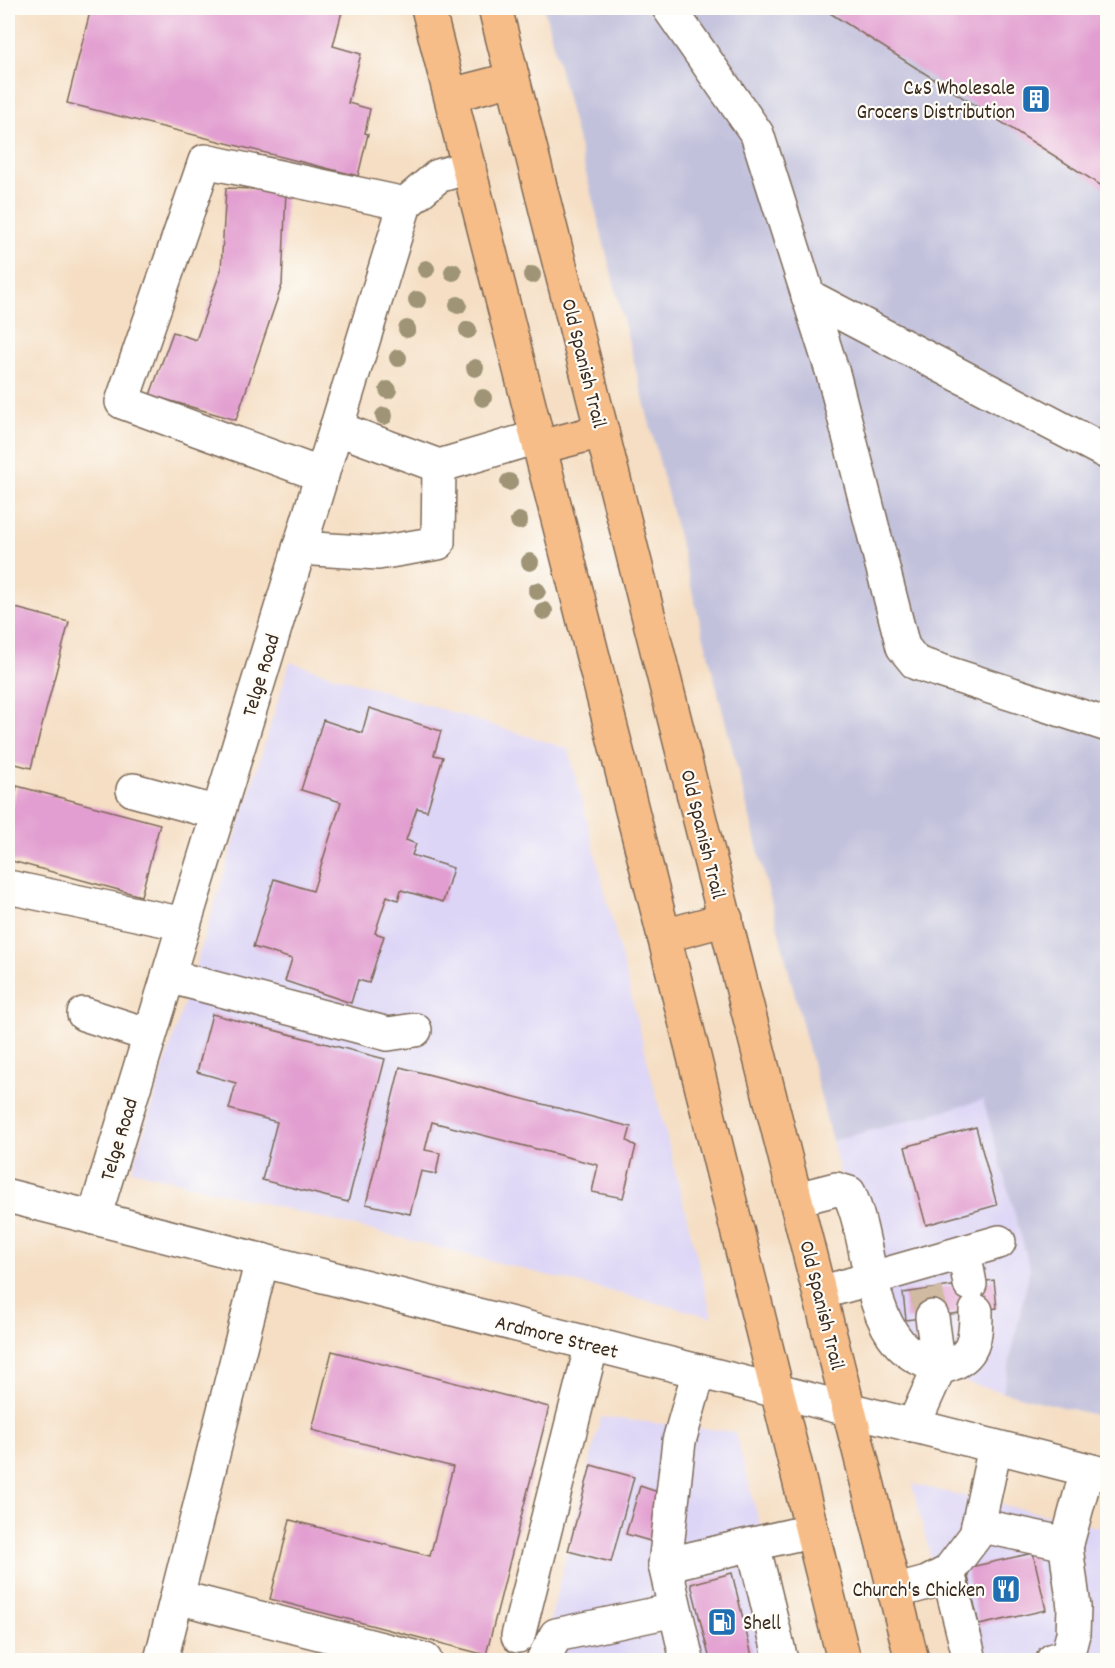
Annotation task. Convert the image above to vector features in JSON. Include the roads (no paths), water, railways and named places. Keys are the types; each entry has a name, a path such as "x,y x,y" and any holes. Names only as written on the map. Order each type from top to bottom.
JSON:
{"main road":[{"path":"428,8 664,936 844,1660"},
{"name":"Old Spanish Trail","path":"495,8 912,1660"},
{"path":"451,95 513,79"},
{"path":"539,442 602,431"},
{"path":"664,936 726,919"}],"street":[{"path":"669,8 757,134 834,377 903,647 916,663 1107,725"},
{"path":"322,475 122,402 205,161 405,204 438,176 469,167"},
{"name":"Telge Road","path":"94,1218 405,204"},
{"path":"808,296 1107,453"},
{"path":"336,428 439,466 539,442"},
{"path":"299,548 378,553 438,543 439,466"},
{"path":"133,790 219,813"},
{"path":"8,887 184,924"},
{"path":"168,976 388,1034 415,1030"},
{"path":"84,1014 149,1035"},
{"path":"797,1199 836,1189 849,1193 886,1324 899,1344 913,1356 939,1368 957,1364 970,1352 976,1332 970,1282"},
{"name":"Ardmore Street","path":"8,1196 1097,1472"},
{"path":"820,1293 872,1279 926,1291 970,1282 999,1242"},
{"path":"161,1660 262,1260"},
{"path":"913,1426 939,1368 926,1291"},
{"path":"518,1636 592,1344"},
{"path":"687,1660 665,1565 679,1441 699,1371"},
{"path":"894,1592 927,1583 948,1572 976,1535 995,1447"},
{"path":"1053,1660 1067,1657 1073,1634 1067,1544 1097,1472"},
{"path":"978,1525 1067,1544"},
{"path":"665,1565 811,1532"},
{"path":"753,1544 782,1660"},
{"path":"948,1572 970,1660"},
{"path":"177,1597 425,1660"},
{"path":"543,1660 556,1635 675,1610"}],"tunnel":[{"path":"926,1290 932,1317"}],"place":[{"name":"C&S Wholesale Grocers Distribution","path":"1036,99"},
{"name":"Church's Chicken","path":"1006,1589"},
{"name":"Shell","path":"722,1622"}]}
